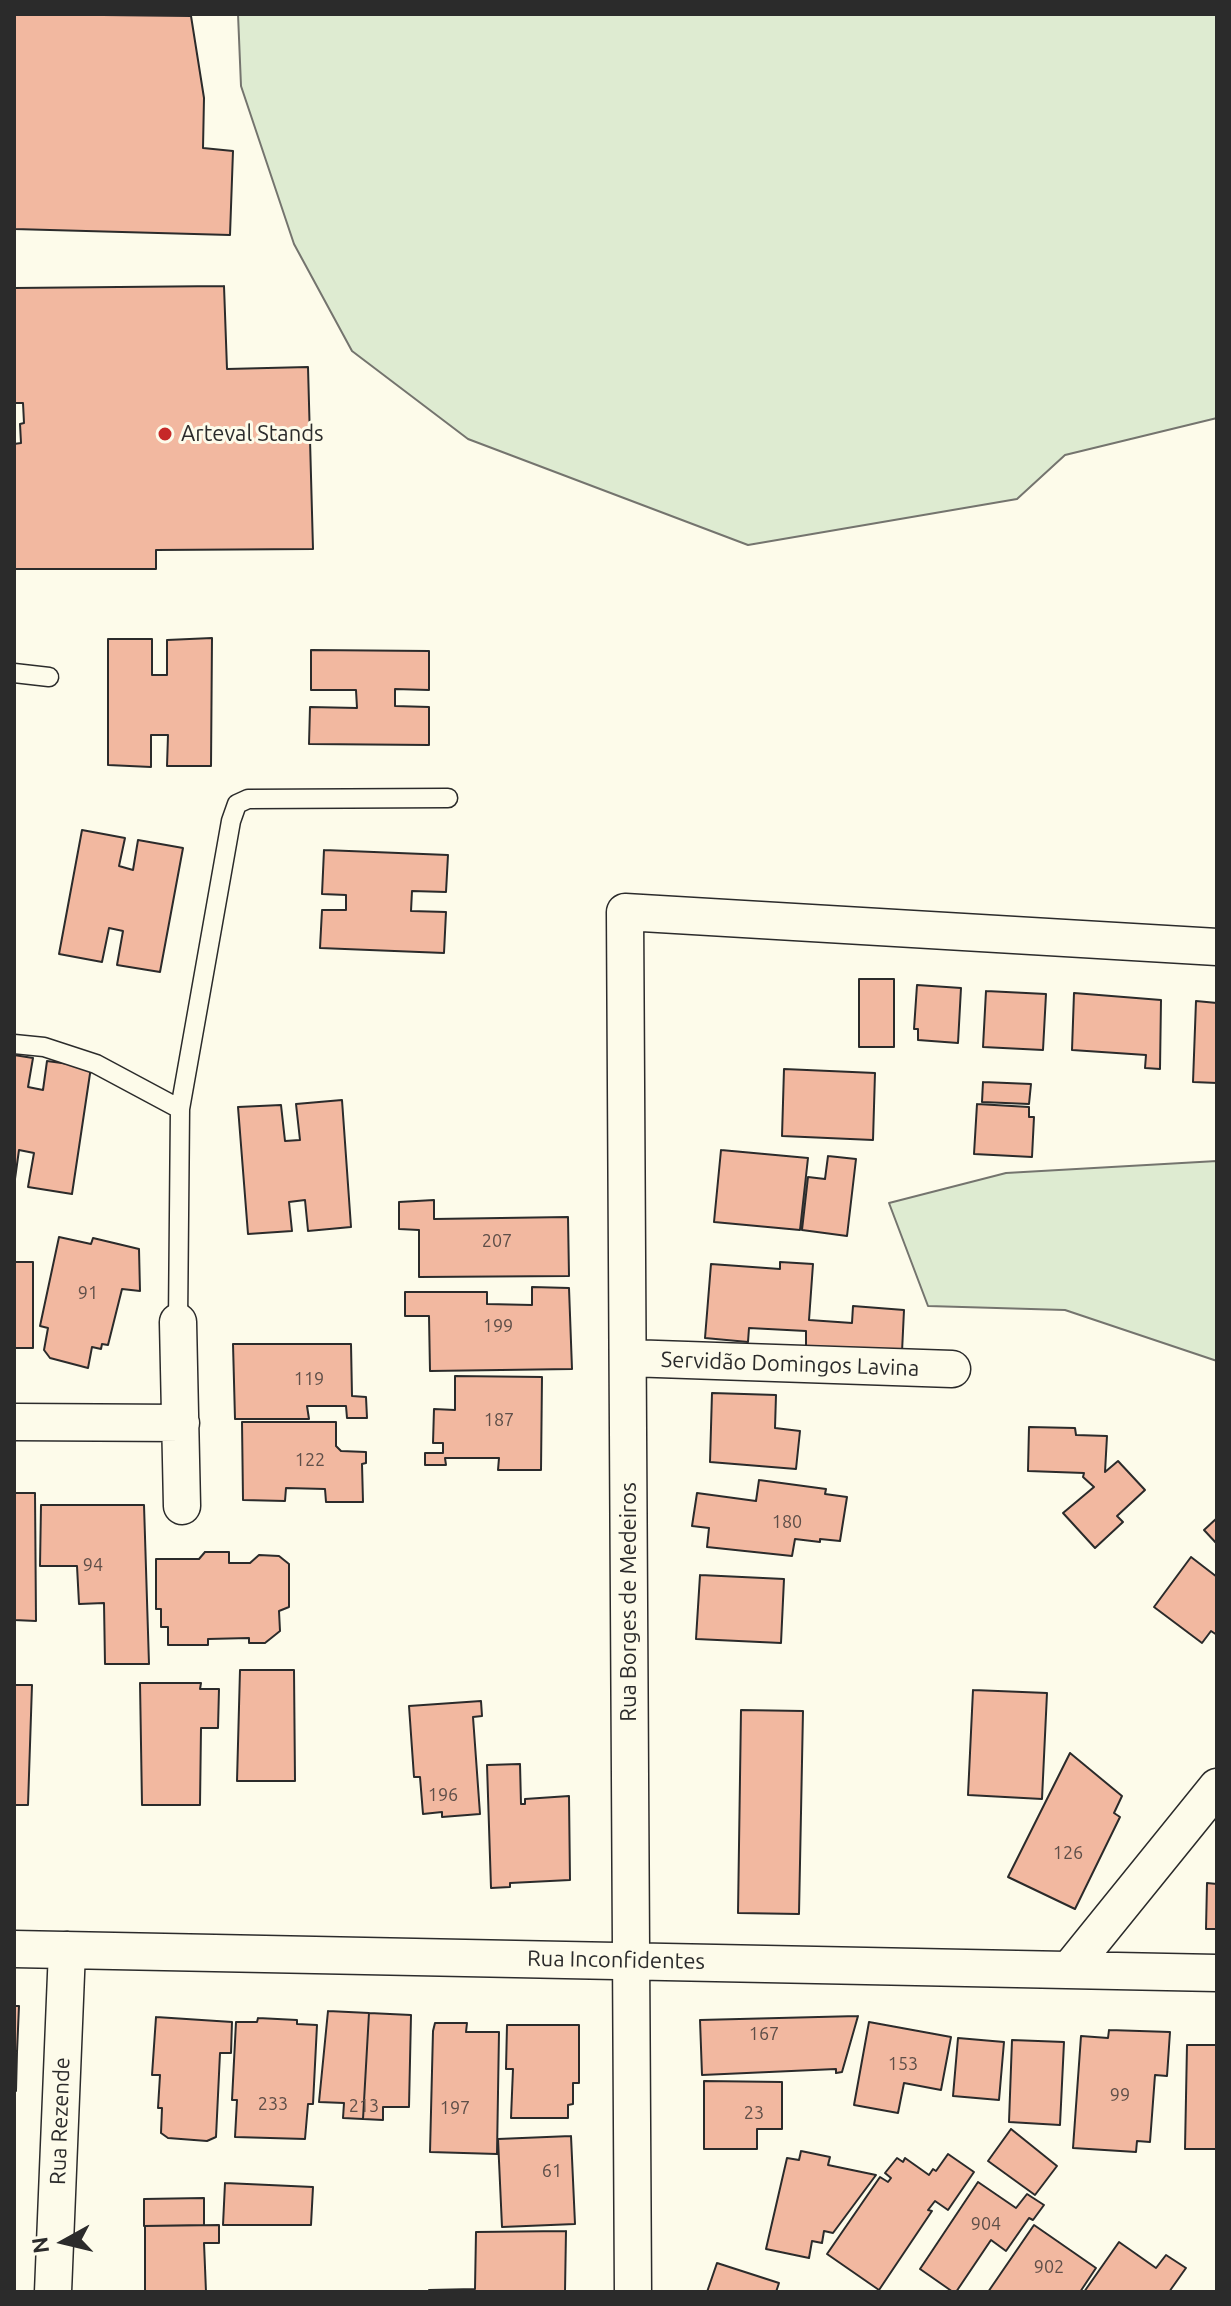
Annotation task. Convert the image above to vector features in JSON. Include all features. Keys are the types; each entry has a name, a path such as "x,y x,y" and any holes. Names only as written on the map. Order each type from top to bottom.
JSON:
{"street":[{"name":"Rua Borges de Medeiros","path":"633,2292 625,912 1217,947"},
{"path":"178,1322 182,1506"},
{"name":"Servidão Domingos Lavina","path":"628,1358 952,1369"},
{"path":"14,1422 181,1423"},
{"path":"1069,1970 1217,1787"},
{"name":"Rua Inconfidentes","path":"14,1949 1217,1973"},
{"name":"Rua Rezende","path":"53,2292 67,1950"}],"lane":[{"path":"14,673 49,677"},
{"path":"178,1322 180,1109 231,821 237,804 248,799 448,798"},
{"path":"14,1044 44,1047 96,1064 180,1109"}],"green space":[{"path":"238,14 1217,14 1217,418 1065,455 1017,499 748,545 468,439 352,351 294,244 241,86"},
{"path":"1217,1161 1217,1361 1065,1310 928,1306 889,1203 1006,1173"}],"building":[{"path":"14,14 191,16 204,98 203,148 233,151 230,235 14,229"},
{"name":"Arteval Stands","path":"224,286 227,369 308,367 313,549 156,550 156,569 14,569 14,444 21,443 20,424 24,423 23,403 14,403 14,288"},
{"path":"212,638 211,766 167,766 168,735 151,735 151,767 108,765 108,639 152,639 152,675 167,675 167,640"},
{"path":"311,650 429,651 429,690 395,689 395,706 429,707 429,745 309,744 310,707 357,708 356,690 311,690"},
{"path":"82,830 125,838 119,866 133,870 138,840 183,848 160,972 117,965 123,931 109,928 102,962 59,954"},
{"path":"324,850 448,855 446,892 412,891 411,911 446,912 444,953 320,948 322,910 346,910 346,895 322,894"},
{"path":"859,979 894,979 894,1047 859,1047"},
{"path":"917,985 961,988 958,1043 918,1040 918,1029 914,1029"},
{"path":"986,991 1046,994 1043,1050 983,1047"},
{"path":"1074,993 1161,1000 1160,1069 1145,1068 1146,1055 1072,1050"},
{"path":"1196,1001 1217,1003 1217,1083 1193,1082"},
{"path":"14,1055 33,1058 28,1087 43,1090 47,1061 91,1067 72,1194 28,1187 34,1153 19,1150 14,1186"},
{"path":"784,1069 875,1073 873,1140 782,1136"},
{"path":"983,1082 1031,1084 1029,1104 982,1102"},
{"path":"342,1100 351,1227 308,1231 305,1200 289,1202 292,1231 248,1234 238,1107 281,1105 285,1141 300,1140 296,1104"},
{"path":"977,1104 1029,1107 1029,1117 1034,1117 1032,1157 974,1154"},
{"path":"721,1150 808,1158 800,1230 714,1222"},
{"path":"828,1156 856,1159 847,1236 802,1230 808,1177 825,1179"},
{"path":"434,1200 434,1219 568,1217 569,1276 419,1277 419,1230 399,1229 399,1202"},
{"path":"59,1237 91,1244 93,1238 139,1249 140,1291 122,1289 108,1345 102,1344 101,1349 92,1347 88,1368 50,1358 44,1350 48,1328 40,1326"},
{"path":"14,1262 33,1262 33,1348 14,1348"},
{"path":"780,1262 813,1264 809,1320 852,1323 853,1306 904,1310 902,1352 806,1346 806,1331 749,1328 748,1342 705,1338 711,1264 780,1269"},
{"path":"532,1287 569,1288 572,1369 430,1371 429,1316 405,1316 405,1292 487,1292 487,1304 532,1305"},
{"path":"233,1344 351,1344 352,1396 366,1397 367,1418 347,1418 346,1406 307,1406 309,1419 235,1419"},
{"path":"455,1376 542,1377 541,1470 498,1470 499,1458 445,1458 446,1465 425,1465 425,1453 443,1453 443,1443 433,1443 434,1409 455,1410"},
{"path":"712,1393 776,1395 775,1428 800,1431 796,1469 710,1462"},
{"path":"242,1422 336,1422 336,1446 341,1451 366,1452 366,1463 362,1464 363,1502 326,1502 325,1489 286,1488 285,1501 243,1500"},
{"path":"1029,1427 1075,1428 1076,1435 1107,1436 1105,1472 1118,1461 1145,1490 1117,1516 1123,1522 1095,1548 1063,1513 1094,1487 1083,1477 1084,1473 1028,1471"},
{"path":"759,1480 826,1489 825,1494 847,1497 840,1541 795,1539 792,1556 707,1547 709,1528 692,1526 697,1493 756,1501"},
{"path":"14,1493 35,1493 36,1621 14,1620"},
{"path":"41,1505 144,1505 149,1664 105,1664 104,1603 79,1604 77,1566 40,1566"},
{"path":"1217,1518 1217,1544 1204,1530"},
{"path":"205,1552 229,1552 229,1563 250,1563 259,1555 279,1556 289,1564 289,1607 279,1611 280,1631 265,1643 249,1643 249,1638 208,1639 208,1645 168,1645 168,1627 161,1627 161,1609 156,1609 156,1559 199,1559"},
{"path":"1191,1557 1217,1577 1217,1635 1211,1631 1202,1643 1154,1607"},
{"path":"700,1575 784,1579 781,1643 696,1639"},
{"path":"240,1670 294,1670 295,1781 237,1781"},
{"path":"140,1683 201,1683 200,1689 219,1689 218,1728 201,1728 200,1805 142,1805"},
{"path":"14,1685 32,1685 28,1805 14,1805"},
{"path":"973,1690 1047,1693 1042,1799 968,1795"},
{"path":"481,1701 482,1716 473,1717 480,1814 442,1817 442,1812 423,1814 420,1777 414,1777 409,1706"},
{"path":"741,1710 803,1711 799,1914 738,1913"},
{"path":"1070,1753 1122,1796 1114,1813 1120,1817 1075,1909 1008,1877"},
{"path":"520,1764 521,1804 525,1804 525,1799 569,1796 570,1880 510,1883 510,1887 491,1888 487,1765"},
{"path":"1207,1883 1217,1884 1217,1929 1206,1929"},
{"path":"14,2006 19,2006 17,2052 14,2051"},
{"path":"328,2011 369,2013 363,2119 343,2118 344,2103 319,2102"},
{"path":"369,2013 411,2015 409,2107 383,2107 383,2120 363,2119"},
{"path":"858,2016 842,2072 836,2073 836,2069 702,2075 700,2020"},
{"path":"156,2017 232,2022 231,2053 220,2053 216,2137 207,2141 168,2138 161,2133 162,2108 158,2108 160,2075 152,2075"},
{"path":"258,2018 297,2020 297,2024 317,2025 313,2104 308,2104 305,2139 235,2137 237,2100 232,2100 236,2022 257,2022"},
{"path":"869,2022 951,2037 941,2090 904,2083 898,2113 854,2105"},
{"path":"435,2023 467,2023 466,2032 499,2032 497,2154 430,2152"},
{"path":"507,2025 579,2025 579,2083 573,2083 573,2104 568,2105 568,2118 511,2118 513,2069 506,2069"},
{"path":"1109,2030 1170,2032 1167,2076 1155,2075 1150,2142 1137,2141 1136,2152 1073,2148 1081,2036 1108,2038"},
{"path":"958,2038 1004,2042 999,2100 953,2096"},
{"path":"1012,2040 1064,2042 1060,2125 1009,2122"},
{"path":"1187,2045 1217,2045 1217,2149 1185,2149"},
{"path":"14,2051 17,2052 16,2091 14,2091"},
{"path":"704,2081 782,2082 782,2129 757,2129 757,2149 704,2149"},
{"path":"1011,2129 1057,2166 1035,2195 988,2161"},
{"path":"571,2136 575,2224 502,2227 498,2139"},
{"path":"801,2151 830,2157 828,2165 876,2175 833,2233 824,2231 822,2243 812,2241 809,2258 766,2249 787,2158 799,2160"},
{"path":"948,2154 974,2172 948,2210 935,2201 928,2210 932,2211 879,2290 827,2254 880,2177 888,2182 891,2178 885,2173 897,2158 903,2162 905,2158 929,2175 933,2169 936,2171"},
{"path":"978,2182 1016,2208 1027,2194 1044,2205 1033,2220 1029,2218 1006,2251 991,2240 956,2292 953,2292 920,2269"},
{"path":"225,2183 313,2187 311,2225 223,2225"},
{"path":"204,2198 204,2225 144,2226 144,2199"},
{"path":"219,2225 219,2243 204,2243 206,2292 145,2292 145,2226"},
{"path":"1034,2225 1096,2268 1080,2292 988,2292"},
{"path":"566,2231 565,2292 429,2292 475,2289 476,2232"},
{"path":"1119,2242 1156,2268 1166,2255 1186,2268 1169,2292 1084,2292"},
{"path":"717,2263 779,2283 776,2292 707,2292"}],"place":[{"name":"Arteval Stands","path":"165,434"}]}
